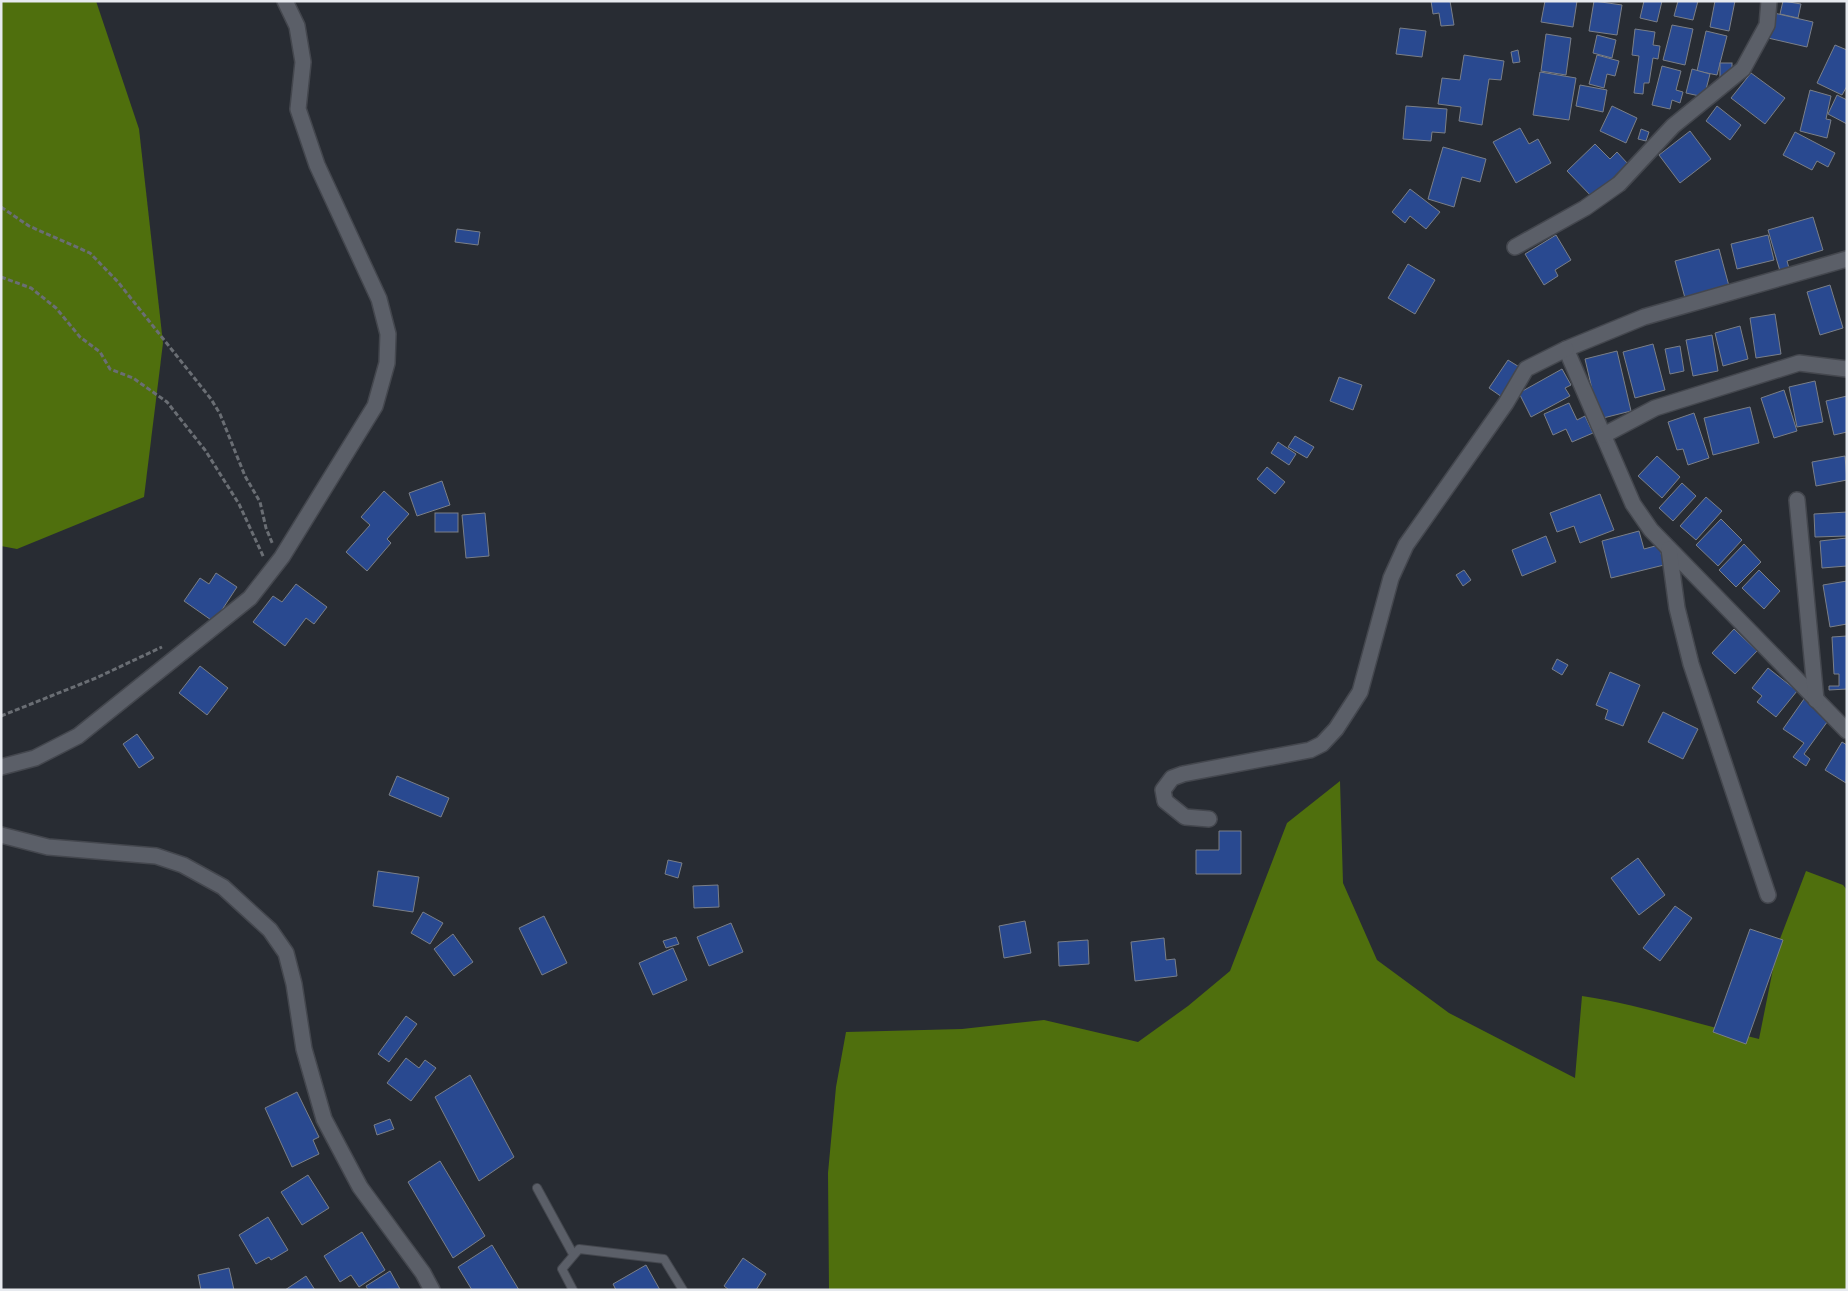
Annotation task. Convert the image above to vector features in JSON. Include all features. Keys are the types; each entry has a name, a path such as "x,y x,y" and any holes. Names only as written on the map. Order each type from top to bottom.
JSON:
{"street":[{"path":"1,767 35,758 78,736 250,598 282,557 375,406 387,363 388,334 379,299 317,165 298,109 303,62 298,26 285,1"},
{"path":"1514,248 1585,208 1620,184 1673,126 1743,69 1767,25 1768,1"},
{"path":"1209,819 1185,817 1165,801 1164,790 1172,778 1183,774 1310,750 1322,744 1336,729 1360,692 1391,578 1406,545 1506,403 1526,369 1566,348 1644,317 1847,259"},
{"path":"1566,348 1633,504 1651,530 1847,730"},
{"path":"1604,436 1655,408 1799,364 1847,369"},
{"path":"1797,500 1816,700"},
{"path":"1669,549 1677,608 1691,664 1768,895"},
{"path":"1,835 48,847 156,856 183,865 223,887 270,930 286,954 294,984 304,1049 324,1119 360,1187 423,1273 432,1290"}],"lane":[{"path":"536,1188 573,1254"},
{"path":"574,1290 562,1269 579,1249 664,1258 683,1290"}],"path":[{"path":"1,207 29,226 90,252 118,282 211,399 245,476 260,502 272,543 282,557"},
{"path":"1,277 31,288 56,308 80,337 100,352 110,369 133,378 167,402 206,450 239,504 271,572"},
{"path":"1,716 96,678 146,653 169,645"}],"green space":[{"path":"1,1 96,1 139,129 163,343 144,497 17,549 1,546"},
{"path":"1340,781 1343,883 1377,960 1449,1013 1575,1078 1582,996 1649,1010 1759,1039 1778,944 1806,871 1843,885 1847,890 1847,1290 829,1290 828,1173 836,1087 846,1032 962,1029 1044,1020 1138,1042 1188,1006 1230,971 1287,823"}],"building":[{"path":"1431,1 1450,1 1454,25 1441,26 1439,13 1433,14"},
{"path":"1545,1 1577,1 1573,27 1541,22"},
{"path":"1594,1 1622,5 1617,35 1589,31"},
{"path":"1644,1 1662,1 1657,22 1640,18"},
{"path":"1678,1 1698,1 1693,20 1674,16"},
{"path":"1715,1 1735,1 1729,31 1710,27"},
{"path":"1783,1 1801,4 1798,18 1780,14"},
{"path":"1774,13 1813,22 1807,47 1768,38"},
{"path":"1672,25 1693,29 1685,65 1663,60"},
{"path":"1400,28 1426,31 1422,57 1396,54"},
{"path":"1635,29 1655,32 1653,45 1660,46 1658,59 1653,58 1649,83 1644,83 1643,94 1634,93 1639,56 1632,55"},
{"path":"1706,31 1727,36 1717,75 1697,71"},
{"path":"1546,34 1571,38 1566,75 1541,71"},
{"path":"1597,35 1616,40 1612,58 1593,53"},
{"path":"1835,45 1847,50 1847,86 1842,95 1817,83"},
{"path":"1518,50 1520,62 1513,63 1511,52"},
{"path":"1464,55 1504,61 1501,80 1489,79 1482,125 1459,121 1461,107 1438,104 1442,78 1460,80"},
{"path":"1597,55 1619,61 1615,76 1607,74 1604,88 1589,84"},
{"path":"1720,63 1732,63 1732,77 1720,77"},
{"path":"1662,66 1681,71 1676,90 1683,92 1680,103 1672,100 1670,109 1652,105"},
{"path":"1692,69 1710,74 1704,97 1686,93"},
{"path":"1540,72 1576,78 1569,120 1533,115"},
{"path":"1751,73 1785,98 1765,124 1731,98"},
{"path":"1580,85 1607,90 1603,112 1576,106"},
{"path":"1810,90 1831,96 1826,119 1831,120 1827,138 1800,131"},
{"path":"1837,95 1847,100 1847,124 1828,114"},
{"path":"1406,106 1447,109 1445,133 1432,132 1431,141 1403,139"},
{"path":"1612,106 1637,118 1626,143 1600,131"},
{"path":"1717,106 1741,125 1730,140 1706,121"},
{"path":"1520,128 1529,144 1538,139 1551,163 1516,183 1493,142"},
{"path":"1641,129 1649,132 1646,141 1638,139"},
{"path":"1690,131 1711,159 1680,183 1659,155"},
{"path":"1795,132 1835,153 1828,167 1817,161 1812,170 1783,155"},
{"path":"1595,144 1610,159 1617,152 1628,164 1593,198 1567,171"},
{"path":"1443,147 1486,159 1480,182 1462,177 1454,207 1428,199"},
{"path":"1410,189 1440,212 1426,229 1410,216 1405,223 1392,212"},
{"path":"1813,217 1823,250 1787,261 1789,268 1780,271 1768,230"},
{"path":"457,229 480,232 478,245 455,242"},
{"path":"1556,235 1571,260 1555,270 1558,276 1544,285 1525,254"},
{"path":"1768,235 1774,260 1737,269 1731,244"},
{"path":"1719,249 1729,286 1685,298 1675,261"},
{"path":"1408,264 1435,280 1415,314 1388,298"},
{"path":"1830,285 1843,328 1820,335 1807,292"},
{"path":"1775,314 1781,354 1756,358 1750,318"},
{"path":"1740,326 1748,359 1723,366 1715,333"},
{"path":"1712,335 1718,371 1693,376 1686,340"},
{"path":"1653,344 1665,390 1635,398 1623,352"},
{"path":"1680,346 1684,371 1670,374 1665,349"},
{"path":"1617,351 1631,411 1599,419 1585,359"},
{"path":"1508,360 1521,368 1502,397 1489,388"},
{"path":"1562,369 1571,385 1565,388 1570,396 1531,417 1519,393"},
{"path":"1339,377 1362,385 1353,410 1330,401"},
{"path":"1815,381 1823,422 1797,427 1789,387"},
{"path":"1784,390 1797,431 1774,438 1761,398"},
{"path":"1847,396 1847,432 1834,435 1826,401"},
{"path":"1569,403 1577,420 1585,416 1593,433 1572,442 1566,429 1553,435 1544,414"},
{"path":"1750,407 1759,443 1713,455 1704,418"},
{"path":"1694,413 1709,458 1688,465 1683,449 1677,450 1668,422"},
{"path":"1295,436 1314,447 1307,458 1288,447"},
{"path":"1278,442 1296,454 1289,465 1271,453"},
{"path":"1657,456 1680,477 1662,498 1638,476"},
{"path":"1845,456 1847,480 1816,486 1812,462"},
{"path":"1267,467 1285,482 1275,494 1257,479"},
{"path":"442,481 450,505 417,516 409,493"},
{"path":"1682,483 1696,496 1673,521 1659,508"},
{"path":"384,491 409,514 387,539 391,543 367,571 346,552 370,525 361,517"},
{"path":"1600,494 1614,530 1580,543 1574,526 1557,532 1550,513"},
{"path":"1706,497 1722,511 1696,540 1680,526"},
{"path":"1847,512 1847,536 1815,537 1814,514"},
{"path":"435,513 458,513 458,532 435,532"},
{"path":"485,513 489,556 466,558 462,515"},
{"path":"1721,519 1742,540 1718,566 1696,545"},
{"path":"1639,531 1644,549 1659,545 1664,565 1611,578 1602,541"},
{"path":"1546,536 1556,562 1522,576 1512,550"},
{"path":"1847,538 1847,566 1822,568 1820,541"},
{"path":"1744,544 1761,562 1736,587 1719,570"},
{"path":"1464,570 1471,580 1463,586 1456,575"},
{"path":"1759,570 1780,591 1764,609 1742,588"},
{"path":"216,573 237,587 214,622 184,601 200,578 209,584"},
{"path":"1847,581 1847,624 1830,627 1823,585"},
{"path":"296,584 327,607 314,624 306,618 285,646 253,622 273,596 282,602"},
{"path":"1734,629 1757,651 1735,674 1712,653"},
{"path":"1847,636 1847,689 1829,690 1829,686 1839,686 1839,674 1834,674 1832,637"},
{"path":"1557,659 1568,665 1562,675 1552,669"},
{"path":"200,666 228,688 207,715 179,693"},
{"path":"1768,668 1797,691 1776,717 1757,702 1762,696 1752,688"},
{"path":"1610,672 1640,685 1623,726 1605,719 1608,710 1596,705"},
{"path":"1804,699 1830,718 1804,754 1810,759 1806,766 1793,757 1804,743 1783,729"},
{"path":"1663,712 1698,729 1683,759 1648,742"},
{"path":"137,734 154,758 139,768 123,744"},
{"path":"1842,742 1847,745 1846,783 1825,770"},
{"path":"397,776 449,798 441,817 389,795"},
{"path":"1219,831 1241,831 1241,874 1196,874 1196,850 1219,850"},
{"path":"1638,858 1665,895 1639,915 1611,878"},
{"path":"668,860 682,863 678,878 665,874"},
{"path":"378,871 419,877 413,912 373,906"},
{"path":"718,885 719,907 694,908 693,886"},
{"path":"1675,906 1692,918 1660,961 1643,948"},
{"path":"423,912 443,923 430,944 411,933"},
{"path":"544,916 567,963 542,975 519,928"},
{"path":"1025,921 1031,953 1004,958 999,926"},
{"path":"731,923 743,952 709,966 697,937"},
{"path":"1750,929 1783,940 1746,1044 1713,1032"},
{"path":"453,934 473,962 454,976 434,949"},
{"path":"676,937 679,944 666,948 663,941"},
{"path":"1164,938 1166,960 1175,959 1177,976 1135,981 1131,942"},
{"path":"1088,940 1089,964 1059,966 1058,942"},
{"path":"673,948 687,980 653,995 639,963"},
{"path":"406,1016 417,1024 389,1062 378,1054"},
{"path":"406,1058 419,1068 425,1060 436,1068 411,1101 387,1083"},
{"path":"470,1075 514,1157 479,1181 435,1097"},
{"path":"297,1092 319,1137 313,1140 319,1154 292,1167 265,1108"},
{"path":"390,1119 394,1129 377,1135 374,1125"},
{"path":"440,1161 485,1236 453,1258 408,1182"},
{"path":"308,1175 329,1208 302,1225 281,1192"},
{"path":"268,1217 288,1250 271,1260 269,1257 256,1264 239,1235"},
{"path":"362,1232 385,1270 359,1287 351,1275 340,1282 324,1256"},
{"path":"492,1245 519,1290 472,1290 458,1267"},
{"path":"743,1258 766,1274 756,1290 729,1290 724,1286"},
{"path":"646,1265 660,1290 616,1290 613,1284"},
{"path":"229,1268 234,1290 201,1290 198,1275"},
{"path":"390,1271 400,1289 368,1290 366,1286"},
{"path":"306,1276 315,1290 285,1290"}]}
